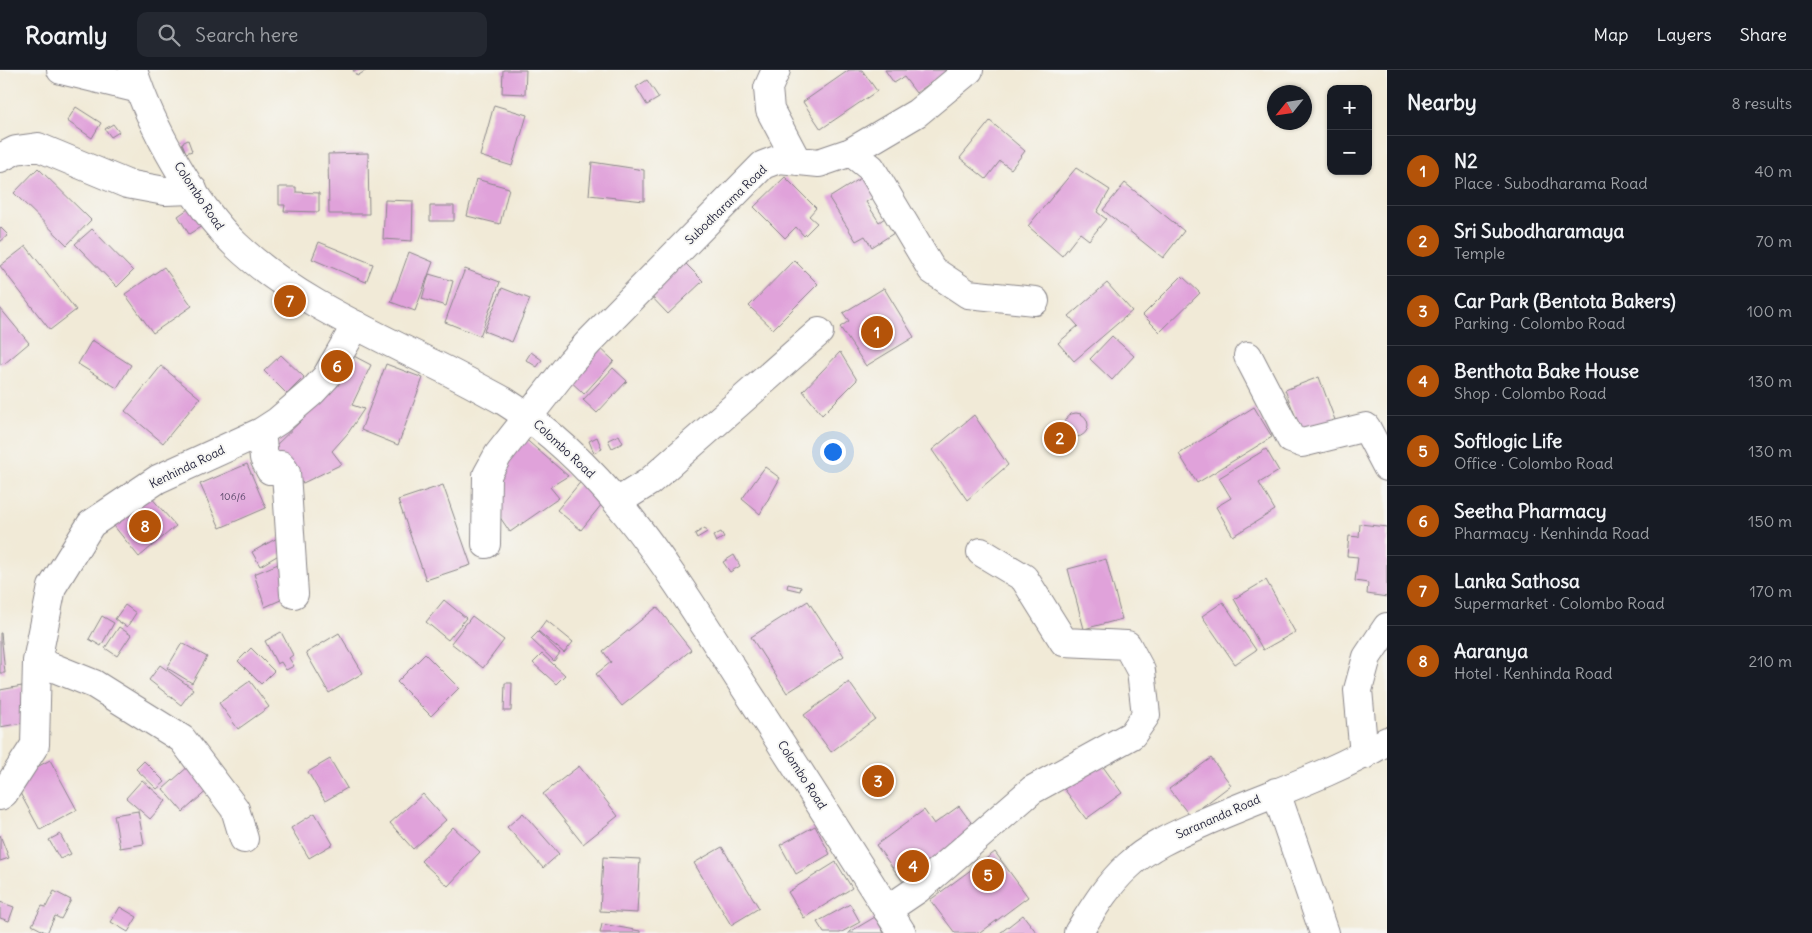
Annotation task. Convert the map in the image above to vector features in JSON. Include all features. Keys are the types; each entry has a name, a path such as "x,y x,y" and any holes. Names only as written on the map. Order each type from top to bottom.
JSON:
{"main road":[{"path":"61,70 136,79"},
{"path":"776,70 768,88 770,110 796,161"},
{"name":"Subodharama Road","path":"486,544 487,475 498,454 588,343 763,165 779,159 819,163 851,152 917,112 969,70"},
{"name":"Colombo Road","path":"136,79 151,116 193,190 217,225 256,263 278,279 356,325 455,375 528,416 574,455 618,502 723,653 902,933"},
{"path":"0,158 16,150 38,147 127,184 165,191 193,190"},
{"path":"851,152 871,168 932,270 968,294 1035,301"},
{"name":"Kenhinda Road","path":"0,796 20,770 34,745 37,661 52,587 90,524 158,479 261,432 289,412 326,378 356,325"},
{"path":"618,502 649,482 819,332"},
{"path":"1248,356 1291,439 1302,443 1366,427 1387,468"},
{"path":"261,432 264,458 270,470 281,465 286,473 294,594"},
{"path":"887,910 918,889 1032,790 1132,735 1146,715 1141,671 1127,645 1064,642 1024,578 981,552"},
{"path":"1364,754 1358,690 1367,657 1387,627"},
{"path":"37,661 94,684 182,739 235,810 244,839"},
{"name":"Sarananda Road","path":"1078,933 1112,881 1129,864 1146,852 1176,835 1321,775 1387,741"},
{"path":"1276,792 1324,933"}],"building":[{"path":"353,70 367,70 357,76"},
{"path":"503,70 526,70 525,94 502,93"},
{"path":"849,70 862,70 877,91 821,129 803,102"},
{"path":"885,70 950,70 916,93 904,77 894,83"},
{"path":"647,80 659,98 647,105 636,87"},
{"path":"494,105 527,115 512,166 480,156"},
{"path":"76,107 101,123 92,138 67,121"},
{"path":"990,121 1025,151 1011,169 1000,161 986,179 960,158"},
{"path":"113,124 119,132 111,137 105,129"},
{"path":"188,140 192,151 186,153 182,143"},
{"path":"368,153 369,214 329,214 328,154"},
{"path":"592,162 644,170 644,201 589,195"},
{"path":"38,168 91,220 67,245 14,193"},
{"path":"1076,168 1110,190 1097,212 1106,219 1089,240 1080,233 1062,256 1028,226"},
{"path":"869,173 882,192 866,202 879,222 885,218 894,233 872,247 865,236 856,241 829,198"},
{"path":"785,177 816,208 809,216 817,223 804,236 796,227 785,238 754,207"},
{"path":"476,179 509,188 500,224 467,216"},
{"path":"1125,183 1184,231 1163,258 1103,210"},
{"path":"279,187 296,187 296,192 319,193 319,212 284,211 285,205 279,205"},
{"path":"385,200 413,201 412,241 383,239"},
{"path":"430,206 454,206 454,221 430,221"},
{"path":"191,207 202,226 189,234 178,216"},
{"path":"0,227 8,235 0,242"},
{"path":"92,229 133,271 117,287 75,244"},
{"path":"319,242 373,264 366,282 312,259"},
{"path":"26,246 76,310 50,330 0,266"},
{"path":"409,252 433,262 415,311 391,302"},
{"path":"682,260 703,281 668,314 648,293"},
{"path":"794,260 818,284 773,329 749,306"},
{"path":"164,267 192,306 153,333 125,294"},
{"path":"465,269 500,282 480,336 445,322"},
{"path":"429,274 453,281 446,306 422,299"},
{"path":"1182,276 1200,293 1160,332 1143,315"},
{"path":"1107,283 1132,311 1074,361 1058,343 1078,326 1069,316"},
{"path":"502,288 530,299 512,342 484,331"},
{"path":"884,288 914,337 866,366 840,327 849,321 843,313"},
{"path":"0,308 29,343 4,364 0,365"},
{"path":"1112,336 1134,356 1112,380 1090,359"},
{"path":"92,340 131,365 117,388 78,364"},
{"path":"595,343 614,361 584,394 565,376"},
{"path":"531,352 542,360 537,367 526,360"},
{"path":"840,352 857,380 822,415 803,391"},
{"path":"350,354 371,365 352,405 364,409 348,433 332,451 342,464 303,483 291,475 272,449 307,415 301,412"},
{"path":"281,355 304,377 287,394 264,371"},
{"path":"386,364 423,378 398,445 361,430"},
{"path":"161,366 200,398 163,443 125,411"},
{"path":"613,368 627,381 597,413 583,400"},
{"path":"1319,377 1335,420 1302,433 1285,390"},
{"path":"1254,407 1272,437 1197,483 1179,454"},
{"path":"1076,413 1085,416 1088,425 1085,434 1076,437 1067,434 1064,425 1067,416"},
{"path":"974,415 1008,465 967,500 932,450"},
{"path":"619,435 623,443 612,448 608,440"},
{"path":"522,436 568,476 550,487 559,498 510,532 497,513 501,459"},
{"path":"597,437 602,449 594,453 589,441"},
{"path":"1266,449 1279,471 1259,483 1275,510 1233,536 1216,507 1231,498 1219,478"},
{"path":"247,464 266,508 220,528 200,484"},
{"path":"765,467 780,478 760,514 742,499"},
{"path":"583,479 606,499 581,530 557,510"},
{"path":"443,485 471,565 426,580 398,500"},
{"path":"150,496 176,526 139,557 114,526"},
{"path":"1360,524 1387,527 1387,597 1367,594 1368,583 1355,581 1358,557 1347,556 1349,536 1359,537"},
{"path":"705,528 707,532 697,538 695,534"},
{"path":"721,532 724,537 716,542 713,536"},
{"path":"279,537 287,550 260,566 252,552"},
{"path":"734,555 740,566 730,572 723,562"},
{"path":"1106,559 1122,619 1084,629 1068,569"},
{"path":"283,562 294,594 265,607 254,574"},
{"path":"1266,580 1295,632 1263,650 1234,599"},
{"path":"788,584 801,587 800,591 787,588"},
{"path":"444,600 466,618 448,640 426,622"},
{"path":"808,601 844,656 787,693 751,637"},
{"path":"1223,602 1256,650 1235,664 1202,616"},
{"path":"125,605 136,613 127,627 115,619"},
{"path":"657,607 691,650 622,706 596,674 611,662 603,651"},
{"path":"102,616 114,623 101,646 89,639"},
{"path":"472,616 504,640 483,668 451,643"},
{"path":"546,620 573,642 564,653 538,631"},
{"path":"119,627 131,635 117,656 105,648"},
{"path":"281,632 293,655 289,658 294,666 286,670 281,662 277,664 265,641"},
{"path":"538,632 560,653 554,661 531,639"},
{"path":"1,633 5,673 0,673"},
{"path":"339,633 363,673 329,693 306,653"},
{"path":"182,643 207,657 192,683 167,668"},
{"path":"251,648 274,671 261,684 238,661"},
{"path":"425,654 459,688 431,716 397,682"},
{"path":"542,654 565,675 556,684 533,663"},
{"path":"160,665 193,689 181,705 149,680"},
{"path":"250,681 269,707 238,729 219,703"},
{"path":"849,682 875,719 831,752 804,715"},
{"path":"505,683 512,683 511,711 504,711"},
{"path":"22,686 28,722 0,727 0,690"},
{"path":"1096,757 1122,793 1086,819 1060,783"},
{"path":"1211,758 1231,785 1190,816 1169,789"},
{"path":"330,759 347,788 325,801 308,772"},
{"path":"50,760 77,810 40,830 13,780"},
{"path":"144,761 165,782 157,789 136,769"},
{"path":"190,765 210,788 183,812 163,789"},
{"path":"579,766 618,816 583,844 543,794"},
{"path":"142,780 166,801 150,819 126,798"},
{"path":"423,794 446,820 413,849 390,823"},
{"path":"959,806 979,833 906,886 876,845 924,810 934,824"},
{"path":"138,811 144,844 120,848 114,815"},
{"path":"315,813 333,844 309,858 291,828"},
{"path":"523,813 559,854 543,868 507,827"},
{"path":"815,826 830,854 796,874 780,845"},
{"path":"453,827 480,852 448,886 421,861"},
{"path":"60,834 71,854 60,859 49,840"},
{"path":"0,835 9,858 0,861"},
{"path":"722,847 759,908 731,925 694,863"},
{"path":"995,852 1028,897 980,933 955,933 930,900"},
{"path":"603,857 640,859 637,913 600,911"},
{"path":"836,862 852,888 804,918 788,892"},
{"path":"54,891 71,900 61,919 55,916 47,933 32,925 42,906 46,907"},
{"path":"0,902 14,907 9,921 0,918"},
{"path":"850,904 860,922 840,933 824,933 817,922"},
{"path":"120,907 137,917 128,932 111,922"},
{"path":"1023,915 1037,933 1000,933"},
{"path":"875,917 884,933 848,933"},
{"path":"602,924 640,931 640,933 600,933"}],"place":[{"name":"Lanka Sathosa","path":"290,301"},
{"name":"N2","path":"877,332"},
{"name":"Seetha Pharmacy","path":"337,366"},
{"name":"Sri Subodharamaya","path":"1060,438"},
{"name":"Aaranya","path":"145,526"},
{"name":"Car Park (Bentota Bakers)","path":"878,781"},
{"name":"Benthota Bake House","path":"913,866"},
{"name":"Softlogic Life","path":"988,875"}]}
